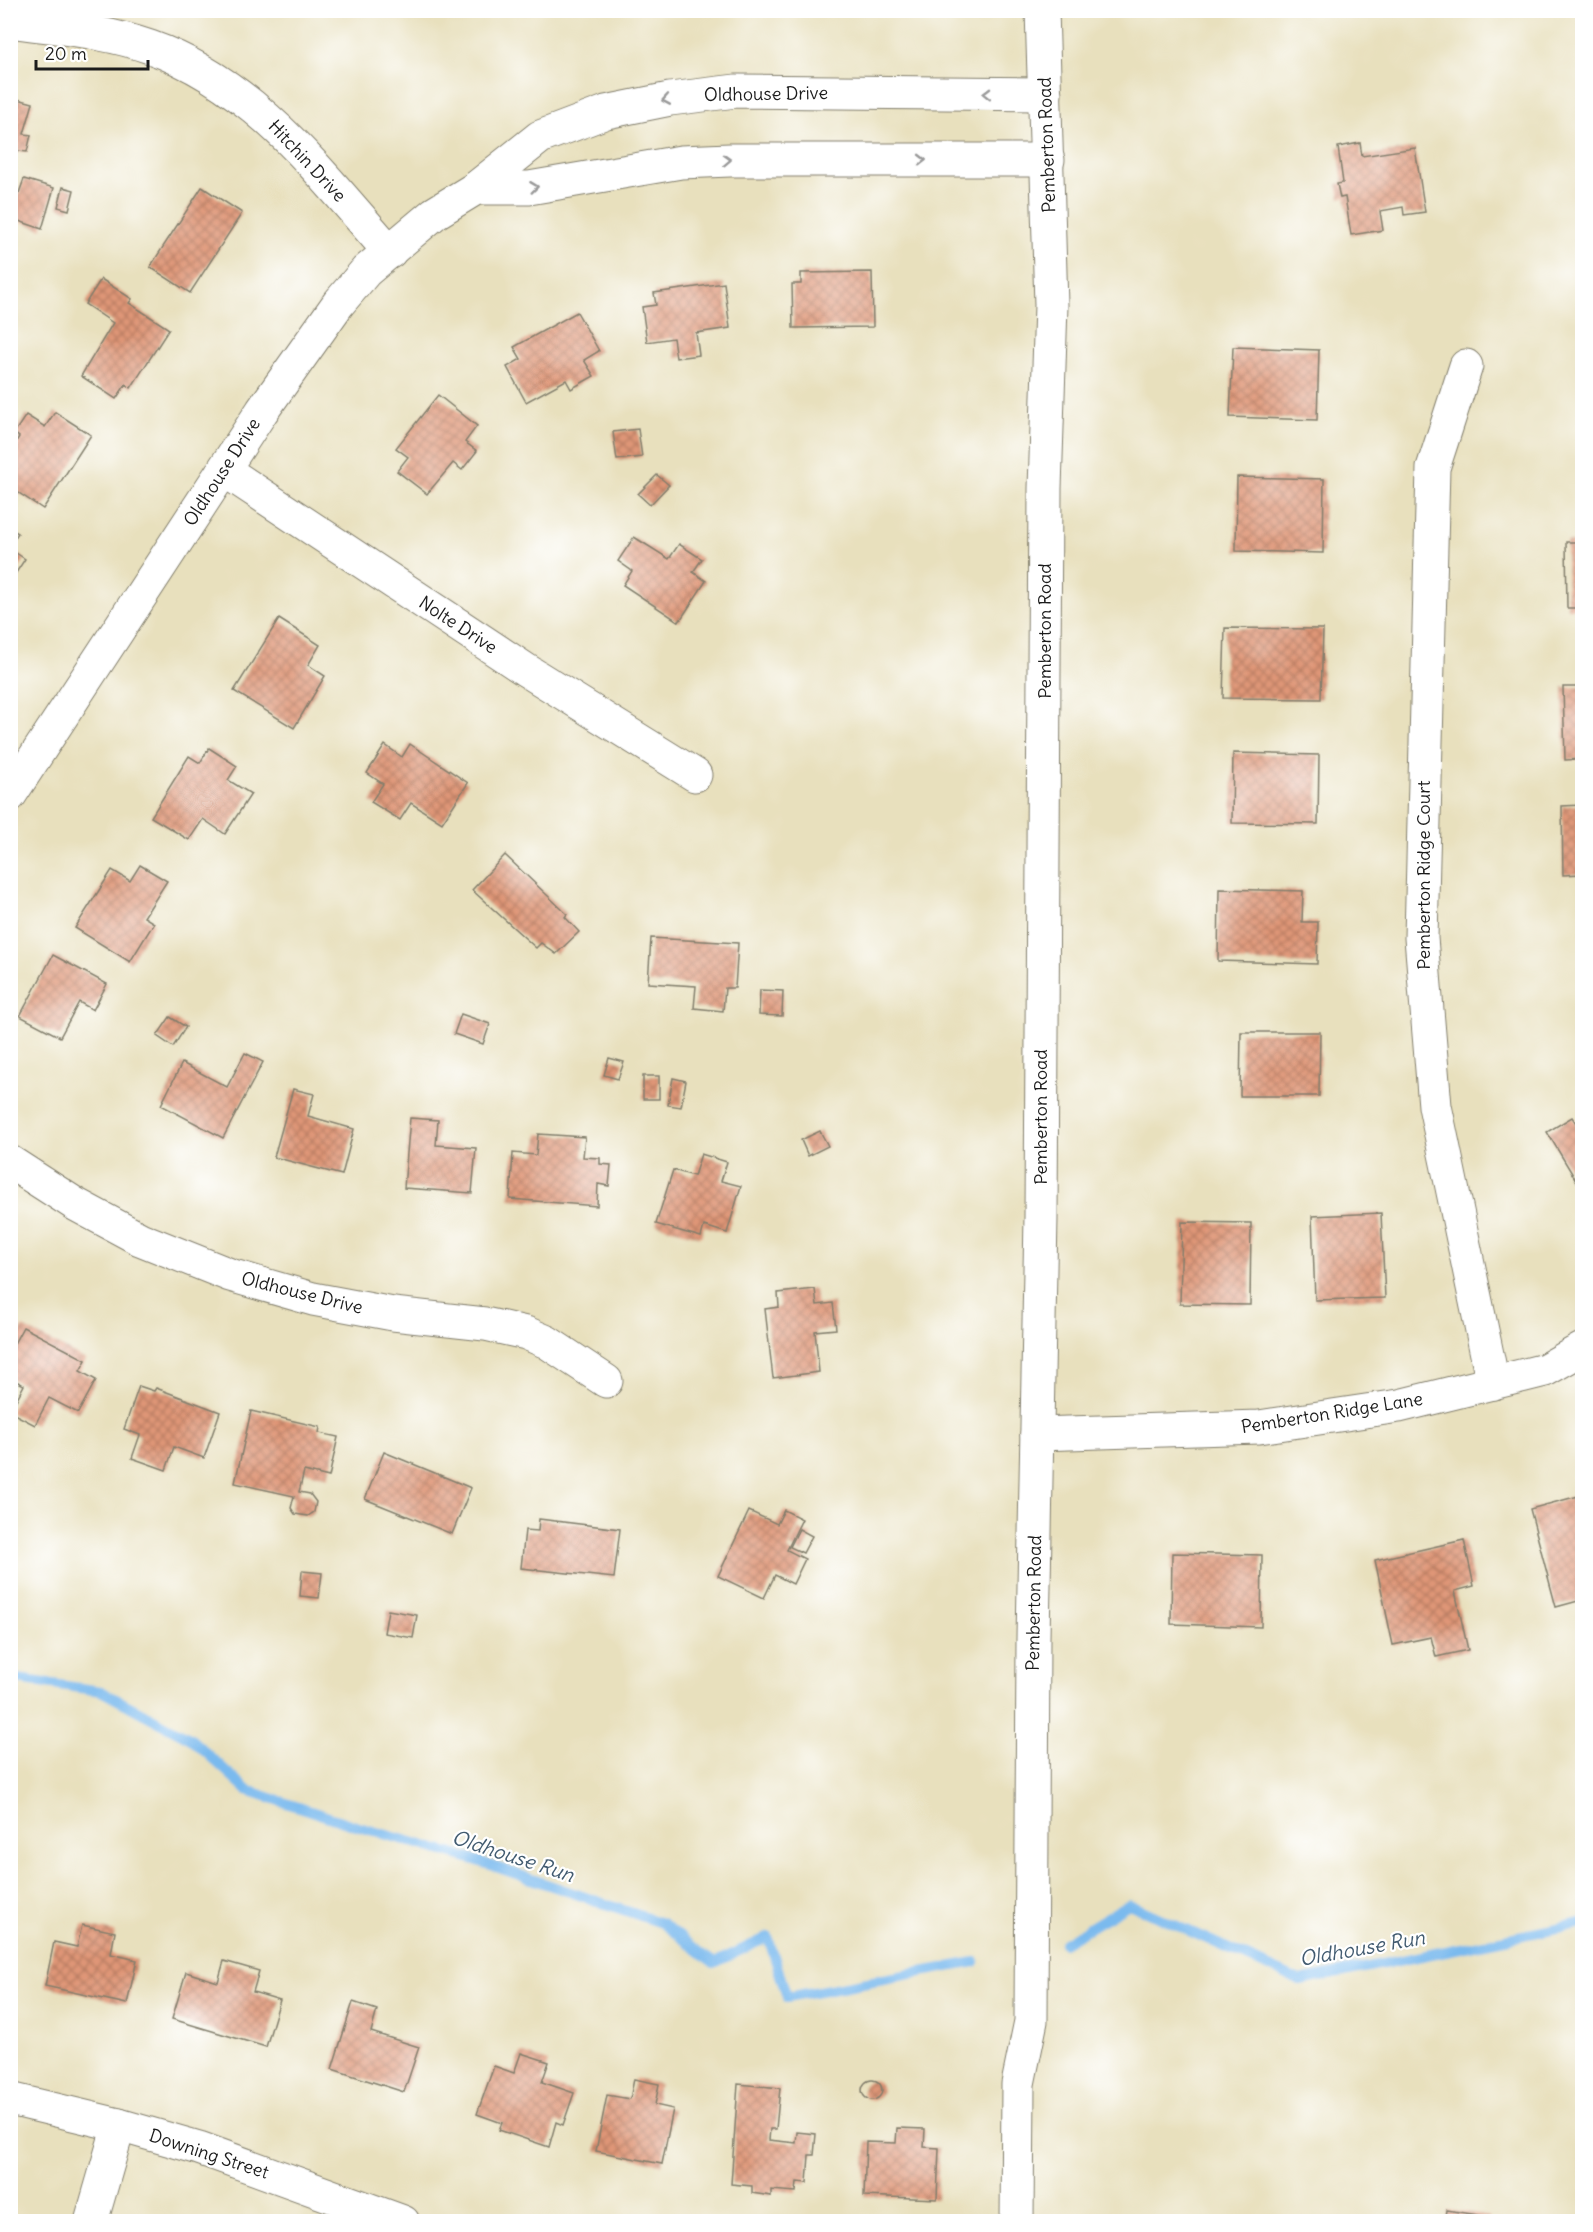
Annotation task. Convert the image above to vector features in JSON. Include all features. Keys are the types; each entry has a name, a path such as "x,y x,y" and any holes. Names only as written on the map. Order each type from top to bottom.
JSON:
{"street":[{"name":"Pemberton Road","path":"1017,2222 1018,2085 1031,2020 1045,813 1045,488 1051,305 1042,10"},
{"name":"Hitchin Drive","path":"10,21 98,33 150,46 192,66 256,107 308,155 390,252"},
{"name":"Oldhouse Drive","path":"10,795 224,470 338,304 366,271 435,213 476,188 540,137 606,112 670,99 736,91 1045,94"},
{"path":"476,188 529,188 681,162 720,160 1048,160"},
{"name":"Pemberton Ridge Court","path":"1466,366 1433,468 1421,938 1435,1106 1493,1383"},
{"name":"Nolte Drive","path":"224,470 526,670 695,774"},
{"name":"Oldhouse Drive","path":"10,1162 75,1204 140,1239 230,1275 313,1299 393,1314 485,1324 526,1333 547,1342 606,1381"},
{"name":"Pemberton Ridge Lane","path":"1037,1434 1258,1427 1399,1406 1545,1370 1582,1349"},
{"name":"Downing Street","path":"10,2099 119,2125 199,2148 403,2222"},
{"path":"91,2222 119,2125"}],"building":[{"path":"10,97 33,103 24,134 31,135 27,152 10,150"},
{"path":"1360,143 1362,156 1415,148 1425,212 1404,215 1403,207 1380,211 1383,230 1351,235 1345,197 1340,198 1337,184 1343,183 1338,147"},
{"path":"24,179 54,188 42,229 10,218 10,190 19,193"},
{"path":"63,187 74,190 69,210 58,207"},
{"path":"202,187 242,213 190,293 150,267"},
{"path":"872,272 873,327 793,328 792,284 801,284 801,273"},
{"path":"101,279 132,299 129,303 169,329 131,388 126,384 116,399 81,376 113,323 85,304"},
{"path":"724,283 730,328 696,333 699,355 676,358 673,338 647,342 642,307 656,305 654,293"},
{"path":"577,312 599,351 584,360 594,376 571,389 566,380 526,402 507,367 521,359 514,347"},
{"path":"1233,347 1319,350 1317,420 1230,417"},
{"path":"438,395 477,426 465,442 477,451 462,470 453,463 427,494 397,471 408,457 396,448"},
{"path":"55,412 91,435 43,509 10,487 10,451 19,437 14,433 26,415 45,427"},
{"path":"638,429 642,457 617,460 613,432"},
{"path":"657,475 669,485 650,505 638,494"},
{"path":"1237,477 1324,479 1323,553 1236,551"},
{"path":"10,528 18,533 10,545"},
{"path":"634,537 669,559 679,544 702,559 693,572 706,581 679,622 623,585 632,571 618,561"},
{"path":"1566,542 1582,542 1582,608 1567,608"},
{"path":"10,549 25,559 10,582"},
{"path":"279,619 320,645 308,665 325,676 294,728 234,691"},
{"path":"1225,628 1323,629 1321,699 1223,698"},
{"path":"1563,687 1582,687 1582,759 1565,760"},
{"path":"410,744 468,783 442,823 411,803 400,820 371,802 383,784 367,773 385,745 402,757"},
{"path":"209,748 237,766 228,780 251,794 225,834 203,819 189,840 151,817 189,756 200,763"},
{"path":"1233,753 1319,755 1318,824 1232,823"},
{"path":"1582,805 1582,874 1563,875 1562,806"},
{"path":"505,855 567,914 565,917 579,932 556,954 541,943 536,948 472,890"},
{"path":"140,865 167,881 144,917 154,923 130,962 75,928 112,870 130,881"},
{"path":"1219,889 1303,891 1302,922 1318,922 1317,964 1218,961"},
{"path":"651,938 738,943 735,988 725,988 723,1011 694,1008 696,986 648,983"},
{"path":"53,955 107,984 93,1010 79,1002 60,1037 20,1016"},
{"path":"760,990 783,991 782,1016 759,1015"},
{"path":"461,1014 490,1024 483,1044 454,1034"},
{"path":"170,1017 186,1027 173,1047 157,1036"},
{"path":"1241,1032 1320,1032 1319,1096 1240,1096"},
{"path":"245,1053 263,1062 223,1138 161,1105 182,1063 227,1087"},
{"path":"609,1058 624,1062 618,1079 604,1075"},
{"path":"643,1076 659,1076 659,1099 643,1099"},
{"path":"673,1078 686,1081 681,1107 668,1105"},
{"path":"293,1089 314,1094 308,1116 354,1129 342,1175 274,1157"},
{"path":"1572,1117 1580,1129 1582,1127 1582,1190 1547,1132"},
{"path":"410,1118 438,1120 436,1145 476,1148 472,1193 404,1188"},
{"path":"820,1131 828,1146 808,1156 801,1140"},
{"path":"538,1134 585,1137 583,1157 600,1158 600,1164 611,1165 609,1186 598,1184 597,1206 510,1199 513,1153 536,1155"},
{"path":"701,1154 727,1162 721,1181 741,1186 727,1233 704,1226 701,1237 656,1224 673,1170 694,1176"},
{"path":"1381,1213 1385,1298 1315,1300 1312,1216"},
{"path":"1182,1222 1251,1223 1250,1305 1180,1304"},
{"path":"815,1289 817,1305 833,1303 836,1329 815,1331 819,1372 773,1378 765,1309 779,1307 778,1293"},
{"path":"23,1327 86,1360 80,1371 96,1380 78,1413 49,1398 35,1425 10,1412 24,1385 10,1378 10,1351"},
{"path":"139,1386 154,1391 156,1388 220,1412 204,1458 174,1447 166,1470 132,1458 140,1435 124,1429"},
{"path":"251,1411 320,1427 319,1433 338,1437 329,1477 304,1471 299,1492 310,1494 316,1502 314,1512 308,1516 295,1514 291,1508 294,1496 235,1483"},
{"path":"384,1452 471,1488 452,1534 365,1499"},
{"path":"1582,1495 1582,1600 1556,1607 1530,1509"},
{"path":"784,1510 802,1519 787,1550 805,1559 793,1584 775,1575 764,1598 718,1576 749,1511 777,1524"},
{"path":"539,1519 620,1529 614,1578 521,1568 525,1530 538,1531"},
{"path":"799,1529 812,1536 803,1553 790,1547"},
{"path":"1464,1540 1474,1586 1455,1591 1468,1650 1436,1657 1431,1637 1393,1645 1375,1560"},
{"path":"1172,1553 1262,1555 1261,1627 1171,1624"},
{"path":"302,1571 322,1573 319,1598 300,1596"},
{"path":"388,1610 417,1615 413,1638 384,1633"},
{"path":"82,1925 115,1932 111,1954 137,1960 127,2004 45,1986 54,1942 77,1947"},
{"path":"224,1961 259,1971 253,1992 280,2000 266,2047 172,2019 186,1972 218,1982"},
{"path":"353,2002 377,2010 371,2032 419,2047 404,2092 332,2069"},
{"path":"521,2053 549,2062 542,2082 574,2093 563,2125 556,2122 549,2147 499,2130 502,2123 477,2114 494,2066 514,2073"},
{"path":"634,2079 659,2084 655,2105 673,2109 662,2164 596,2151 607,2095 630,2099"},
{"path":"868,2080 876,2080 882,2086 882,2094 876,2100 868,2100 862,2094 862,2086"},
{"path":"738,2084 780,2088 776,2129 770,2129 769,2140 796,2143 797,2132 816,2134 814,2155 809,2155 807,2183 797,2182 796,2192 771,2190 771,2196 752,2193 752,2186 731,2184"},
{"path":"897,2128 925,2129 924,2147 939,2148 937,2199 864,2196 866,2142 896,2143"},
{"path":"1447,2210 1489,2217 1489,2222 1445,2222"}],"waterway":[{"name":"Oldhouse Run","path":"10,1678 101,1691 191,1739 247,1790 359,1827 478,1861 662,1923 714,1963 768,1937 787,1997 975,1962"},
{"name":"Oldhouse Run","path":"1064,1943 1129,1904 1300,1981 1582,1923"}]}
